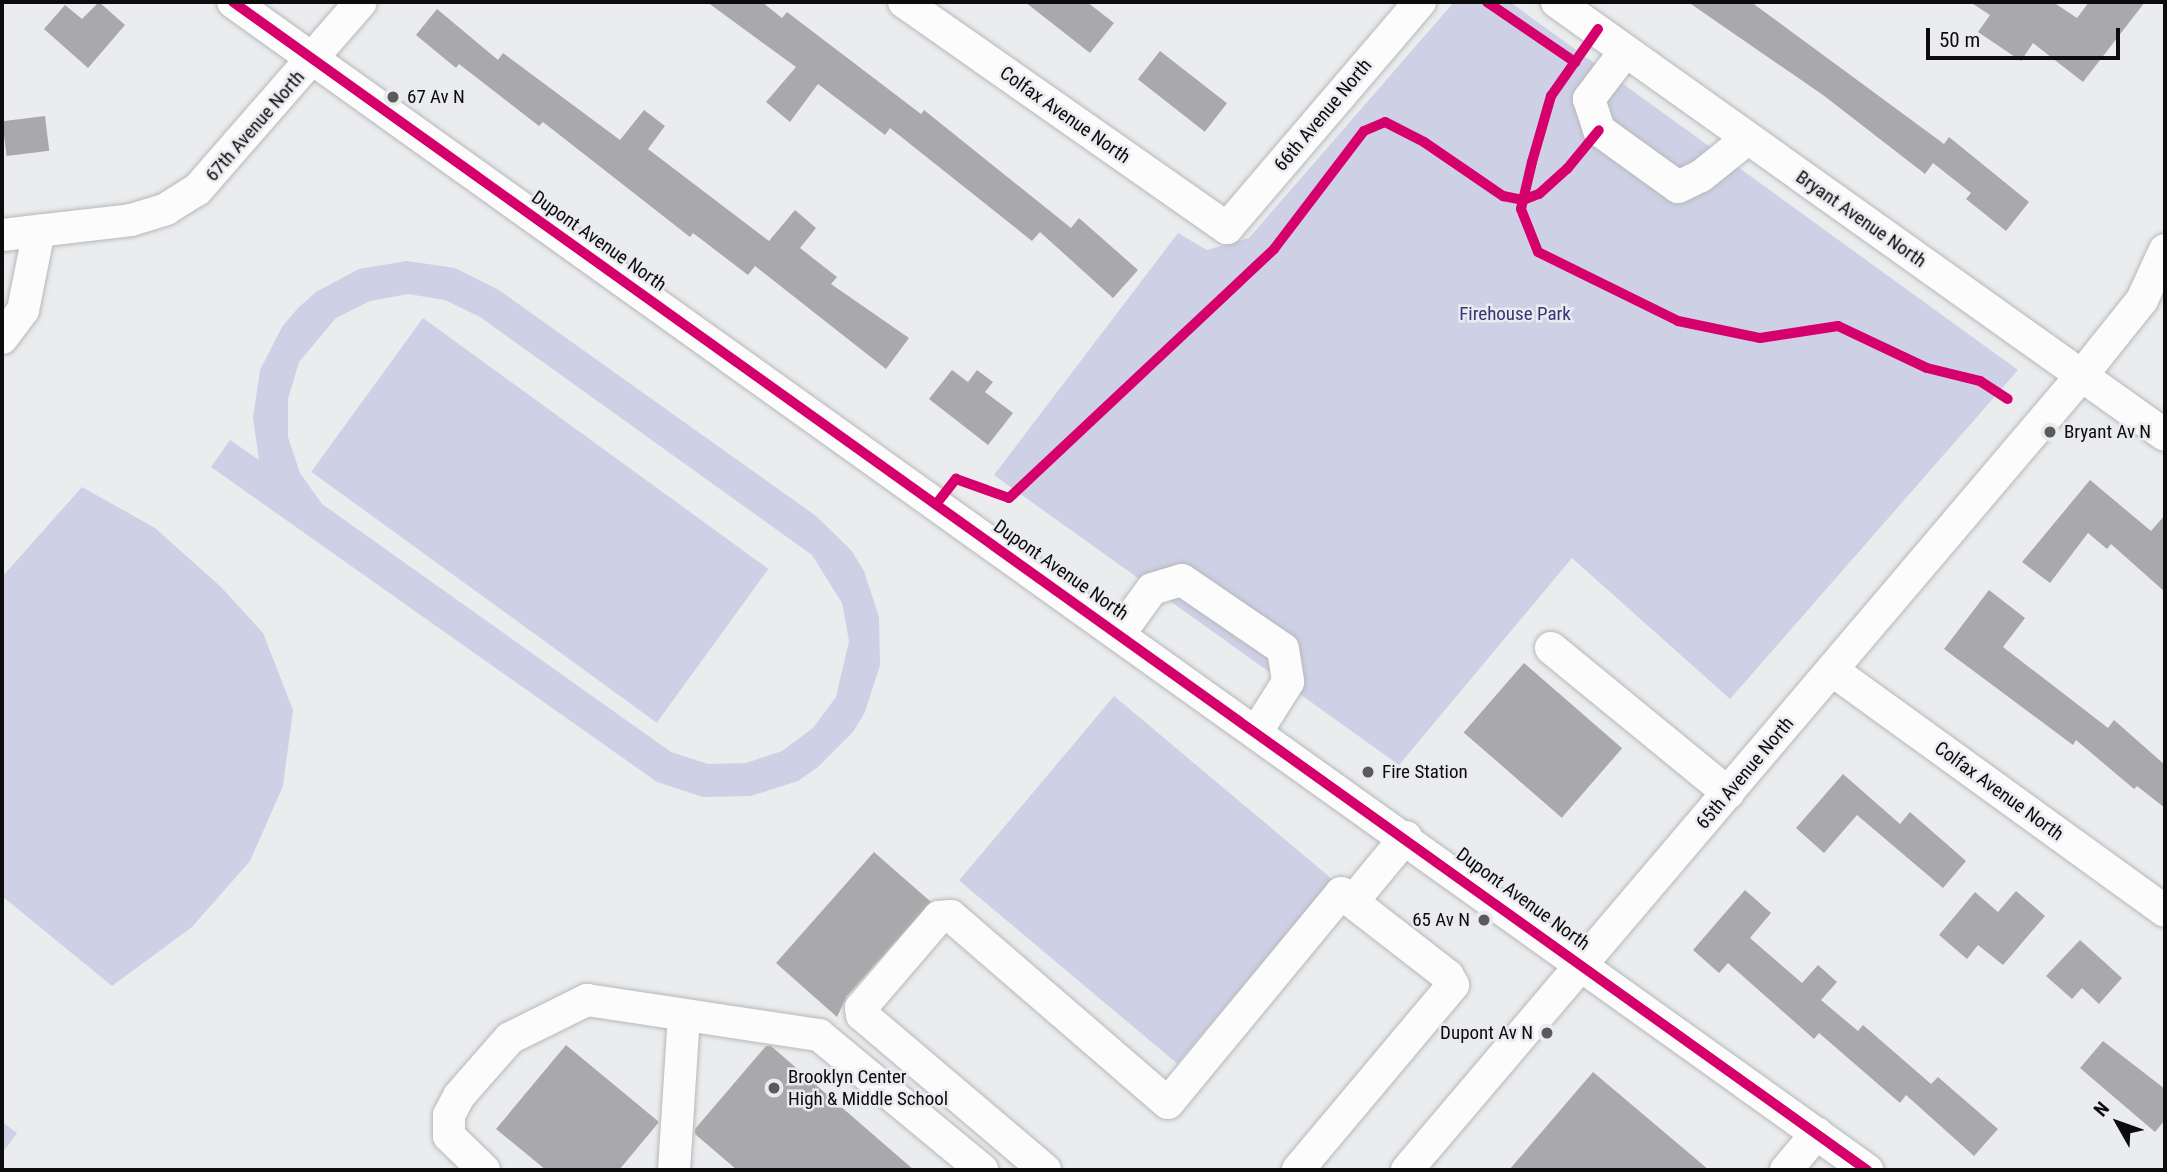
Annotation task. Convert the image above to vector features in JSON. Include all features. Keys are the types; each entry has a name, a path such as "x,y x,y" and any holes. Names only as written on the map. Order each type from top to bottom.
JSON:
{"street":[{"name":"Dupont Avenue North","path":"233,2 1584,964 1867,1170"},
{"name":"67th Avenue North","path":"2,235 131,220 166,209 197,190 361,2"},
{"name":"Colfax Avenue North","path":"904,2 1227,228"},
{"name":"66th Avenue North","path":"1227,228 1420,2"},
{"name":"Bryant Avenue North","path":"1558,2 1624,53 2165,435"},
{"path":"1624,53 1589,99 1599,130 1678,187 1700,176 1747,139"},
{"path":"2,338 23,310 39,231"},
{"path":"2082,375 2142,300 2165,250"},
{"name":"65th Avenue North","path":"1407,1170 2082,375"},
{"path":"1120,634 1152,589 1182,580 1283,649 1288,682 1257,731"},
{"path":"1551,648 1728,793"},
{"name":"Colfax Avenue North","path":"1832,670 2165,911"},
{"path":"1353,901 1406,837"},
{"path":"1045,1170 861,1011 939,917 951,916 1168,1103 1333,898 1341,892 1448,976 1452,985 1298,1170"},
{"path":"484,1170 449,1136 449,1115 459,1096 510,1038 587,1000 684,1017 819,1035 982,1170"},
{"path":"674,1170 684,1017"},
{"path":"1786,1170 1817,1133"}],"green space":[{"name":"Firehouse Park","path":"1454,2 1510,2 2018,370 1730,699 1572,558 1399,765 994,475 1178,233 1207,250 1249,238"},
{"path":"407,261 455,268 499,290 816,516 851,550 864,571 879,617 880,665 865,712 853,732 818,767 798,781 751,796 703,797 657,782 211,467 230,440 259,460 253,418 260,370 282,327 316,292 359,269","holes":["408,294 445,300 480,317 812,555 842,603 849,641 836,697 813,728 782,751 746,763 708,764 671,752 322,504 300,473 288,437 288,399 299,362 336,318 370,301"]},
{"path":"423,318 768,569 657,723 311,472"},
{"path":"82,487 155,528 221,587 263,633 293,710 283,786 250,861 192,927 112,986 2,896 2,577"},
{"path":"1114,696 1332,879 1177,1064 959,881"},
{"path":"2,1122 17,1133 2,1153"}],"building":[{"path":"99,2 125,25 88,68 44,29 65,5 82,19"},
{"path":"707,2 762,2 782,18 787,12 921,114 924,110 1071,228 1079,218 1138,270 1113,298 1040,232 1032,241 890,128 885,135 818,84 790,122 766,102 796,67"},
{"path":"1025,2 1087,2 1114,23 1090,53"},
{"path":"1688,2 1751,2 1944,144 1949,137 2029,202 2006,231 1966,199 1971,193 1933,163 1925,174 1823,95"},
{"path":"1970,2 2053,2 2077,18 2089,2 2145,2 2083,82 2033,43 2021,61 1978,32 1990,15"},
{"path":"437,9 498,60 503,53 620,140 644,110 665,126 648,149 769,241 795,210 816,228 800,248 837,277 831,284 909,338 886,369 755,266 748,275 693,233 690,237 543,122 539,126 459,64 456,68 416,35"},
{"path":"1160,51 1227,103 1205,132 1138,79"},
{"path":"45,116 49,151 7,156 2,121"},
{"path":"952,370 968,382 977,370 993,382 985,392 1013,413 988,445 929,399"},
{"path":"2090,480 2151,531 2165,515 2165,592 2111,544 2107,549 2088,533 2050,583 2022,562"},
{"path":"1989,590 2025,618 2003,647 2108,728 2114,720 2165,765 2165,808 2137,786 2134,789 2076,740 2073,745 1944,649"},
{"path":"1524,663 1622,748 1562,818 1464,732"},
{"path":"1843,774 1900,824 1910,812 1966,861 1943,888 1857,815 1824,853 1796,828"},
{"path":"874,852 931,902 847,996 837,1017 776,963"},
{"path":"1745,890 1771,913 1750,938 1802,983 1818,965 1837,982 1821,1000 1858,1031 1863,1025 1931,1084 1938,1077 1998,1129 1974,1156 1906,1095 1900,1103 1819,1033 1814,1039 1728,963 1719,973 1693,950"},
{"path":"2016,891 2045,916 2003,965 1978,945 1967,959 1939,935 1975,892 1998,912"},
{"path":"2080,940 2122,978 2099,1004 2082,988 2072,999 2046,976"},
{"path":"2103,1041 2165,1089 2165,1120 2155,1132 2080,1068"},
{"path":"566,1045 659,1122 619,1170 546,1170 496,1129"},
{"name":"Brooklyn Center High & Middle School","path":"766,1046 771,1046 914,1170 737,1170 695,1134 695,1129"},
{"path":"1593,1072 1709,1170 1509,1170"}],"cycle path":[{"path":"233,2 1867,1170"},
{"path":"1487,2 1575,62"},
{"path":"1598,29 1551,96 1532,162 1521,209 1538,252 1678,321 1760,338 1838,326 1927,368 1980,381 2008,399"},
{"path":"937,503 956,479 1009,498 1274,249 1364,131 1385,122 1424,142 1503,196 1523,200 1539,194 1567,169 1599,130"}],"place":[{"name":"67 Av N","path":"393,97"},
{"name":"Bryant Av N","path":"2050,432"},
{"name":"Fire Station","path":"1368,772"},
{"name":"65 Av N","path":"1484,920"},
{"name":"Dupont Av N","path":"1547,1033"},
{"name":"Brooklyn Center High & Middle School","path":"774,1088"}]}
